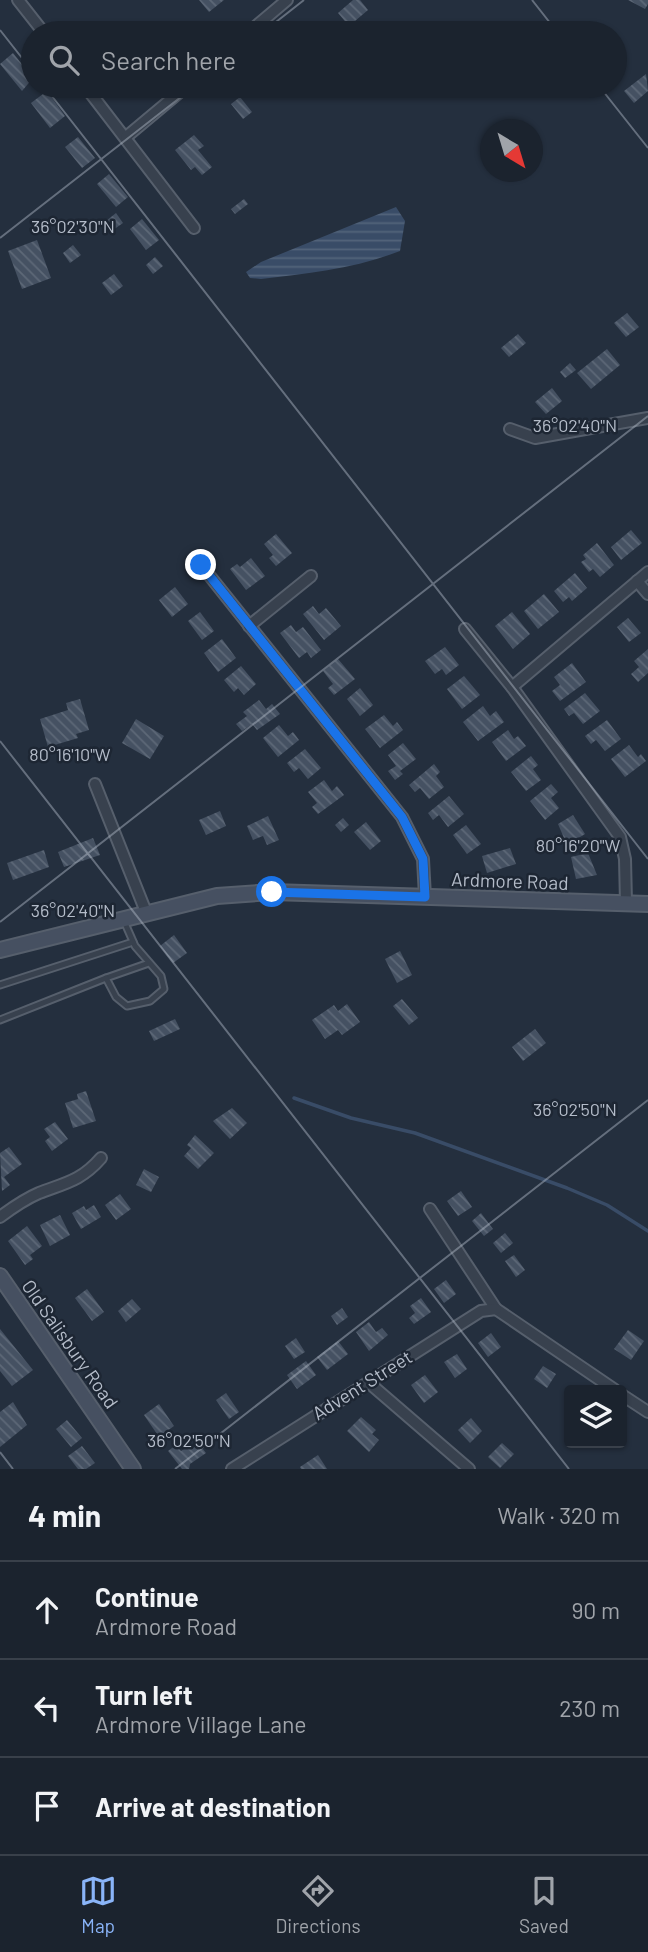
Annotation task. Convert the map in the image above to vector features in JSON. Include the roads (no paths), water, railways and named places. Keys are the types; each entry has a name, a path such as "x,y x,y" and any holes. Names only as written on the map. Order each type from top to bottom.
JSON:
{"street":[{"path":"18,0 35,21"},
{"path":"262,21 287,0"},
{"path":"94,98 194,228"},
{"path":"126,138 173,98"},
{"path":"510,429 535,438 648,418"},
{"path":"201,565 402,817 423,859 425,897"},
{"path":"512,687 648,572"},
{"path":"248,626 311,576"},
{"path":"637,581 648,594"},
{"path":"465,629 512,687 620,837 625,859 626,903"},
{"path":"95,784 146,912"},
{"name":"Ardmore Road","path":"0,950 217,896 272,892 648,904"},
{"path":"0,1217 39,1193 60,1188 88,1173 101,1158"},
{"path":"430,1209 496,1309 608,1385"},
{"name":"Old Salisbury Road","path":"0,1276 133,1469"},
{"name":"Advent Street","path":"232,1469 481,1311 496,1309"},
{"path":"368,1382 469,1469"},
{"path":"627,1398 648,1412"}],"lane":[{"path":"107,978 116,997 127,1006 150,1001 164,989 161,976 133,942 122,918"},
{"path":"0,985 133,942"},
{"path":"0,1020 149,963"}],"water":[{"path":"396,207 405,221 400,251 366,262 314,272 261,279 250,278 246,272 261,262"}],"waterway":[{"path":"294,1098 351,1118 415,1133 567,1188 607,1205 648,1231"}]}
